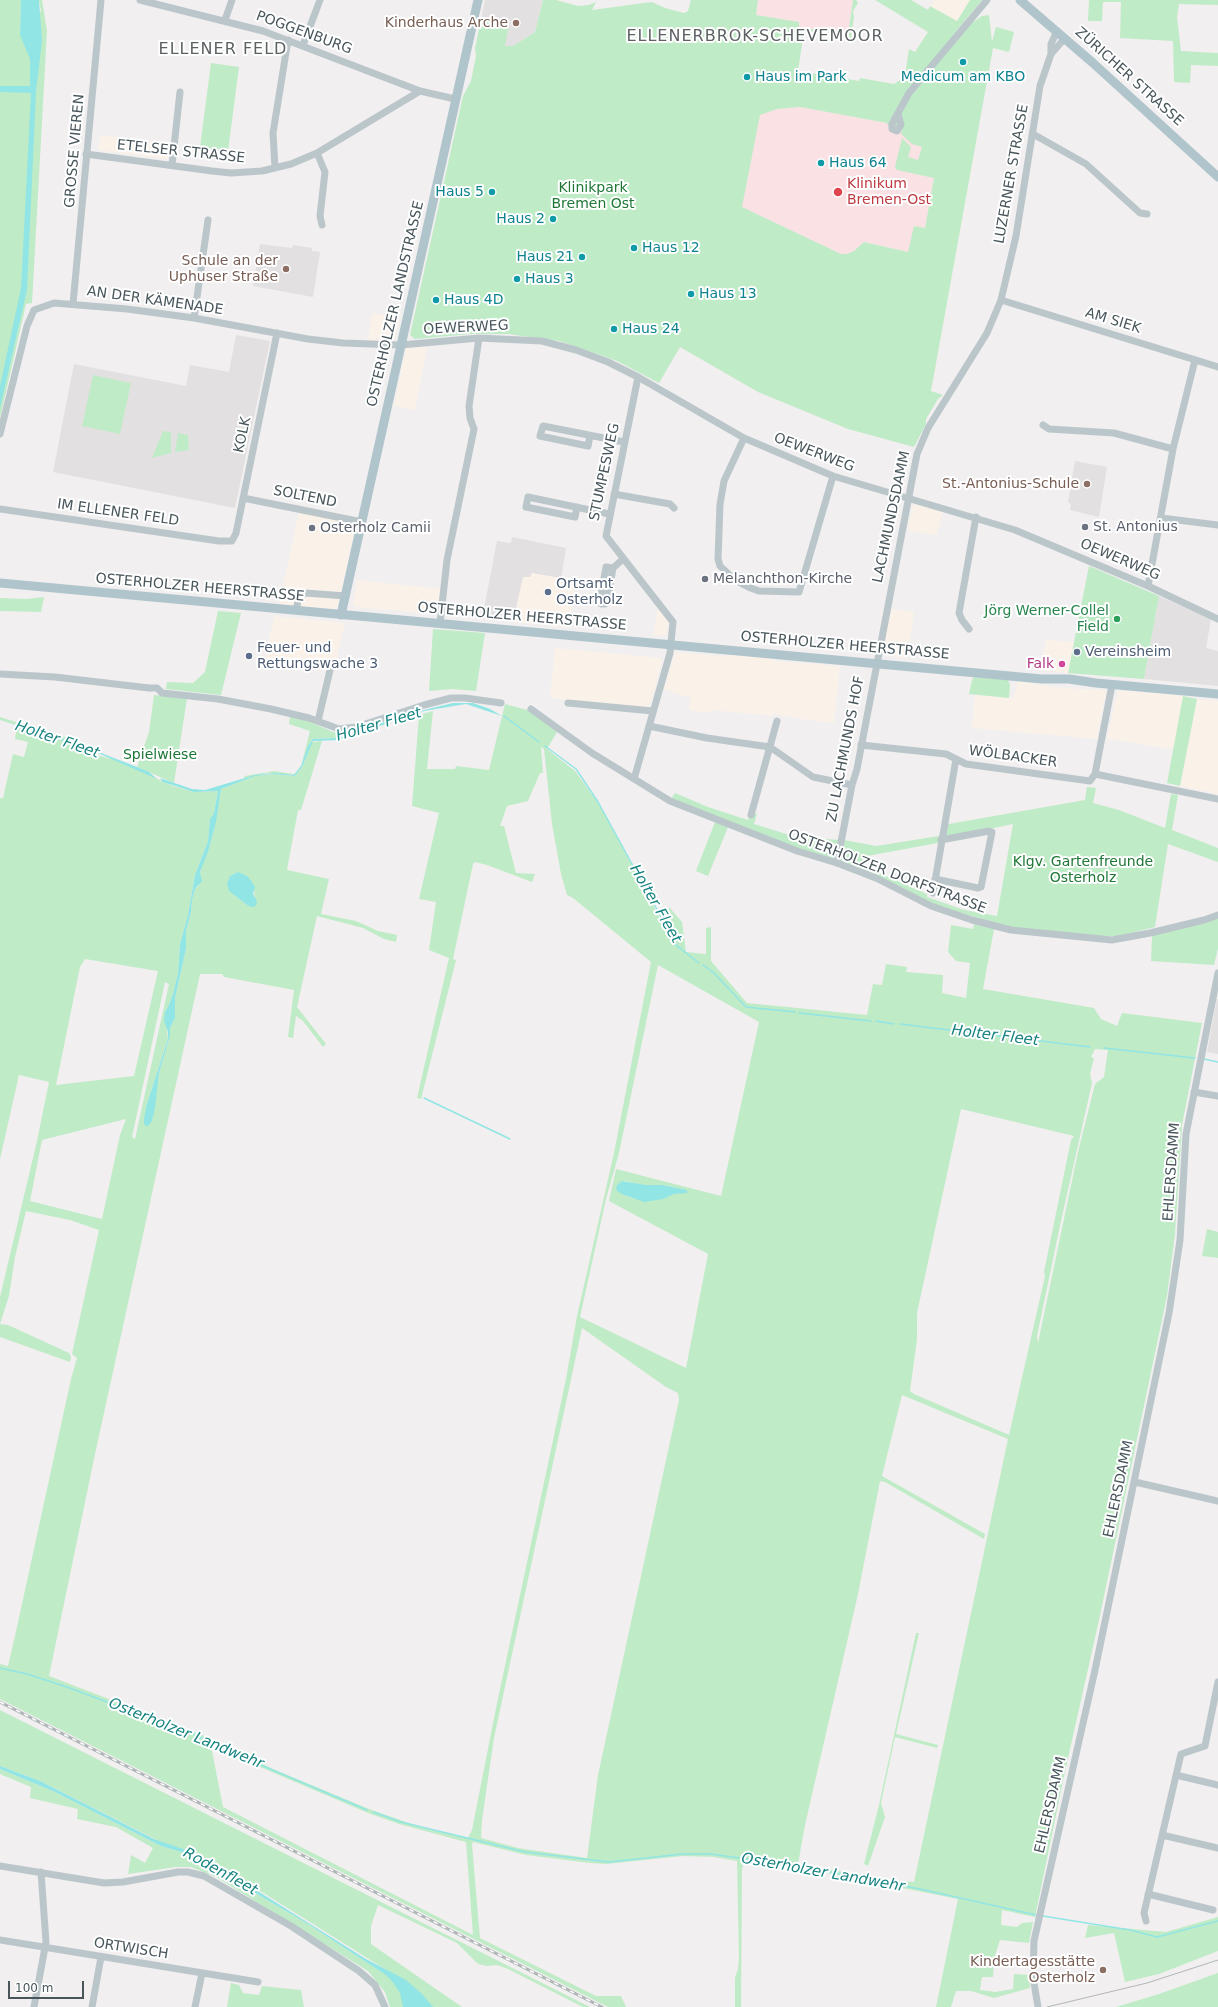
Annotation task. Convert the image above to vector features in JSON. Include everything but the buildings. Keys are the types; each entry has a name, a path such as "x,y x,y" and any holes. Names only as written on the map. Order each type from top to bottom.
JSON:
{"main road":[{"name":"OSTERHOLZER LANDSTRASSE","path":"341,615 478,0"},
{"name":"ZÜRICHER STRASSE","path":"1020,0 1065,38 1218,177"},
{"name":"OSTERHOLZER HEERSTRASSE","path":"0,583 1042,679 1062,678 1112,685 1218,694"}],"street":[{"name":"GROSSE VIEREN","path":"73,304 101,0"},
{"name":"POGGENBURG","path":"140,0 150,1 225,20 303,45 420,91 455,100"},
{"path":"225,20 232,0"},
{"path":"303,45 320,0"},
{"path":"898,114 909,93 987,0"},
{"name":"LUZERNER STRASSE","path":"1001,300 1016,236 1040,86 1051,54 1051,44 1057,31"},
{"name":"LUZERNER STRASSE","path":"1051,54 1065,38"},
{"path":"275,168 273,132 288,40"},
{"name":"ETELSER STRASSE","path":"86,154 231,173 248,173 275,168 317,153 420,91"},
{"path":"172,165 180,92"},
{"path":"1033,134 1086,164 1140,213 1147,214"},
{"path":"317,153 325,172 320,216 322,225"},
{"path":"194,318 208,220"},
{"name":"AM SIEK","path":"1001,300 1218,367"},
{"name":"LACHMUNDSDAMM","path":"877,663 908,498 920,446 928,428 987,333 1001,300"},
{"name":"AN DER KÄMENADE","path":"0,434 27,326 34,310 54,303 127,309 194,318 343,343 401,345"},
{"name":"KOLK","path":"232,541 236,533 277,333"},
{"path":"440,623 447,560 474,429 470,418 469,406 479,338"},
{"name":"OEWERWEG","path":"401,345 479,338 512,338 554,343 608,362 638,377 744,438 833,476 976,517 1015,530 1148,586 1218,618"},
{"path":"1148,586 1173,449 1195,360"},
{"name":"STUMPESWEG","path":"634,779 671,645 673,622 606,536 638,377"},
{"path":"1043,425 1049,429 1109,432 1173,449"},
{"path":"590,436 588,446 540,436 542,426 624,442"},
{"path":"744,438 724,481 720,504 718,559 720,566 735,580 748,587 766,591 799,592 833,476"},
{"path":"614,494 670,504 674,508"},
{"path":"577,507 575,517 526,507 528,497 577,507 610,514"},
{"name":"SOLTEND","path":"243,498 362,522"},
{"name":"IM ELLENER FELD","path":"0,509 219,541 232,541"},
{"path":"969,629 959,613 976,517"},
{"path":"1161,518 1218,525"},
{"path":"613,568 623,559"},
{"path":"296,610 299,597 307,592 346,596"},
{"name":"ZU LACHMUNDS HOF","path":"837,863 877,663"},
{"path":"318,721 331,666"},
{"path":"0,674 62,678 157,688 162,693 218,699 271,709 318,721 332,727 346,729 424,704 452,698 465,698 500,703"},
{"path":"1094,777 1112,685"},
{"path":"568,703 653,711"},
{"name":"OSTERHOLZER DORFSTRASSE","path":"531,709 564,734 634,779 670,800 797,851 837,863 876,878 931,906 1011,930 1120,940 1204,920 1218,915"},
{"path":"752,815 777,720"},
{"path":"649,726 707,738 770,747 812,777 852,785"},
{"name":"WÖLBACKER","path":"861,745 946,754 966,764 1087,781 1094,777 1218,799"},
{"path":"932,893 956,759"},
{"path":"935,879 978,888 981,887 992,832 989,830 941,840"},
{"name":"EHLERSDAMM","path":"1038,2007 1035,1992 1033,1960 1038,1922 1135,1482 1176,1272 1181,1232 1186,1134 1218,973"},
{"path":"1194,1092 1218,1096"},
{"path":"1135,1482 1218,1501"},
{"path":"1146,1922 1144,1913 1181,1754 1205,1746 1218,1682"},
{"path":"1176,1775 1218,1785"},
{"path":"1162,1835 1218,1848"},
{"path":"0,1866 114,1883 178,1872 188,1872 204,1876 291,1926 360,1971 375,1985 385,2007"},
{"path":"34,2007 45,1948 41,1872"},
{"path":"1148,1894 1213,1910"},
{"name":"ORTWISCH","path":"0,1940 258,1982"},
{"path":"92,2007 102,1957"},
{"path":"195,2007 202,1973"}],"shaded area":[{"name":"Kinderhaus Arche","path":"485,0 543,0 535,32 513,46 504,47 481,20"},
{"path":"758,0 853,0 848,35 798,27 799,22 756,15"},
{"path":"934,0 970,0 957,22 930,6"},
{"name":"Klinikum Bremen-Ost","path":"800,107 887,123 889,127 919,136 934,177 925,228 914,227 909,252 864,242 847,255 841,254 741,207 760,115 777,109"},
{"path":"100,135 170,145 168,159 98,150"},
{"name":"Schule an der Uphuser Straße","path":"260,244 292,248 293,245 312,248 312,251 320,252 313,297 253,286"},
{"path":"372,313 400,319 394,341 368,342"},
{"path":"236,335 270,341 235,508 53,472 74,364 186,386 190,365 229,372"},
{"path":"427,347 415,410 394,406 406,348"},
{"name":"St.-Antonius-Schule","path":"1075,461 1107,467 1099,517 1070,510 1071,504 1068,502"},
{"path":"913,504 943,512 936,535 908,530"},
{"path":"299,512 356,524 337,609 279,605"},
{"path":"512,537 566,548 561,578 532,573 530,577 523,577 513,622 482,619 497,541 511,543"},
{"path":"532,573 576,580 568,627 513,622 523,577"},
{"path":"357,580 440,589 437,614 355,607 353,604"},
{"path":"1159,596 1211,619 1206,648 1218,651 1218,686 1144,679"},
{"path":"658,609 669,621 666,636 653,635"},
{"path":"891,609 914,612 907,658 888,656 886,653 884,645"},
{"path":"274,616 345,623 335,664 283,659 282,667 264,664"},
{"path":"1046,640 1074,642 1068,673 1040,670"},
{"path":"555,648 660,658 662,662 649,708 550,698"},
{"path":"675,652 721,656 735,655 774,659 775,661 840,666 834,723 774,714 773,716 711,710 710,713 689,710 691,698 664,689"},
{"path":"1018,681 1059,688 1105,690 1106,692 1097,739 972,728 975,695 1014,698"},
{"path":"1118,690 1183,696 1174,750 1107,738"},
{"path":"1197,699 1218,701 1218,794 1180,786"},
{"path":"1218,999 1218,1054 1207,1052"}],"green space":[{"path":"0,0 21,0 20,35 41,11 39,0 42,0 47,31 32,303 26,304 0,418"},
{"name":"Klinikpark Bremen Ost","path":"543,0 556,0 578,6 589,5 596,2 592,10 652,2 665,8 684,13 688,11 691,0 758,0 756,15 799,22 799,27 848,35 853,0 856,0 858,3 853,11 854,16 851,39 804,31 798,71 859,81 860,78 894,84 900,80 902,69 906,69 909,49 915,52 928,32 875,0 911,0 928,10 930,6 957,21 970,0 982,0 952,36 982,16 989,15 992,42 996,27 1014,32 1009,52 993,48 931,391 943,395 938,399 926,419 926,424 914,447 848,429 758,392 680,347 659,383 617,361 559,341 508,334 471,334 415,339 410,335 463,96 471,81 476,56 475,48 481,20 509,25 505,46 513,46 535,32","holes":["800,107 887,123 889,127 902,130 901,134 912,144 922,147 918,160 908,157 911,147 902,138 895,167 897,170 934,178 925,228 914,226 908,252 864,242 854,251 847,254 841,254 742,207 760,115 777,109"]},
{"path":"1089,0 1218,0 1218,5 1179,4 1177,17 1181,51 1218,53 1218,66 1191,65 1190,83 1174,82 1173,41 1120,38 1121,2 1103,2 1102,21 1088,21"},
{"path":"211,63 239,67 228,151 200,147"},
{"path":"93,375 131,383 120,434 82,426"},
{"path":"163,431 171,432 171,453 152,458"},
{"path":"178,433 188,435 189,450 175,452"},
{"name":"Jörg Werner-Collel Field","path":"1089,566 1159,596 1144,679 1068,673"},
{"path":"44,597 41,612 0,611 0,598 26,599"},
{"path":"218,611 241,613 221,695 166,689 167,682 193,683 205,672"},
{"path":"433,629 485,633 476,691 452,689 429,691"},
{"path":"974,677 1008,680 1010,685 1009,698 969,694"},
{"name":"Spielwiese","path":"154,695 187,698 174,783 137,767 149,732"},
{"path":"1183,696 1197,699 1180,786 1167,783"},
{"path":"505,704 531,711 557,732 547,749 575,771 601,807 662,922 666,919 669,907 682,922 686,952 706,954 706,928 711,927 711,961 747,1003 867,1015 873,984 882,985 886,964 907,967 906,972 943,975 942,993 966,998 970,963 956,961 948,952 951,925 973,929 974,924 994,929 983,989 1094,1008 1101,1019 1117,1026 1122,1013 1202,1023 1182,1125 1175,1234 1167,1296 1035,1917 1002,1910 1001,1925 1017,1927 1022,1923 1033,1922 1029,1943 1000,1940 994,1959 993,1977 982,1977 980,1990 995,1992 1013,1989 1014,1974 1029,1975 1030,1988 994,1998 971,1991 956,1991 951,2007 936,2007 958,1899 801,1868 748,1862 744,1863 742,1869 741,2007 735,2007 735,1978 738,1969 739,1957 737,1861 714,1857 683,1856 606,1864 590,1863 526,1855 473,1842 472,1845 480,1938 596,1996 621,1996 626,2007 608,2007 0,1699 0,1664 8,1666 15,1636 71,1379 77,1358 72,1354 99,1230 70,1220 26,1211 15,1257 9,1296 0,1324 0,1297 37,1141 49,1082 19,1075 0,1159 0,798 3,798 13,754 24,757 28,742 15,739 17,726 90,749 89,753 119,761 173,786 194,792 218,791 214,813 210,820 208,841 195,875 188,915 180,944 178,973 173,994 165,1012 168,1039 147,1104 152,1121 159,1073 170,1036 170,1028 175,1018 175,998 186,949 186,931 191,912 192,900 195,889 199,885 201,866 208,852 221,789 255,776 272,774 295,776 302,767 312,742 322,741 301,810 298,810 287,870 329,879 321,914 356,921 378,931 397,935 396,942 384,939 363,928 317,916 297,1007 326,1044 323,1047 303,1021 296,1016 293,1038 288,1037 294,990 224,977 222,974 200,974 95,1454 49,1676 210,1738 273,1769 369,1809 423,1828 468,1838 472,1830 496,1708 566,1379 577,1316 614,1153 651,962 573,898 567,895 561,874 552,824 544,749 541,747 543,773 540,773 528,801 507,806 500,826 504,826 516,873 535,874 532,882 487,865 475,862 473,864 453,959 456,960 421,1099 417,1098 449,958 429,950 436,902 419,899 439,813 412,806 419,715 433,711 427,769 455,769 456,766 489,770","holes":["238,872 254,891 256,906 247,905 229,891 230,876","85,959 158,971 134,1076 56,1085 80,967","658,965 759,1022 721,1196 616,1169 609,1201 708,1254 686,1368 580,1317 606,1199 619,1153","165,982 169,984 135,1139 132,1137","1095,1049 1108,1050 1104,1077 1095,1084 1078,1152 1038,1343 1037,1336 1092,1083 1090,1074 1094,1058 1091,1057","961,1109 1074,1136 1071,1140 1044,1272 1045,1276 1009,1435 910,1391 917,1339 917,1313","126,1119 120,1135 102,1219 30,1201 42,1140","625,1181 643,1185 663,1185 687,1190 687,1192 635,1199 624,1195 616,1186","582,1328 666,1387 678,1393 679,1400 598,1775 587,1858 518,1848 481,1838 482,1820 494,1738","902,1395 1008,1439 914,1882 892,1880 798,1864 805,1825 858,1594 880,1481 885,1482 984,1539 985,1534 882,1476","211,1746 368,1813 399,1824 466,1842 473,1935 223,1807"]},
{"path":"290,716 306,720 333,732 347,732 347,735 336,738 313,739 308,746 301,766 310,731 289,724"},
{"path":"0,717 68,738 68,740 0,720"},
{"path":"301,766 294,775 267,773 244,779 245,776 274,771 294,774"},
{"name":"Klgv. Gartenfreunde Osterholz","path":"1087,787 1096,788 1093,803 1119,810 1165,828 1171,794 1178,795 1172,830 1218,848 1218,862 1168,844 1155,927 1119,936 1091,936 1010,927 936,906 671,799 675,793 708,807 748,820 750,812 757,814 754,824 799,838 844,840 876,846 939,836 943,825 1085,800","holes":["1013,824 997,916 964,910 927,897 927,894 865,867 867,856 938,843 945,838"]},
{"path":"715,822 728,827 708,876 696,871"},
{"path":"1218,917 1218,948 1214,965 1151,961 1152,935"},
{"path":"1207,1229 1218,1232 1218,1258 1202,1256"},
{"path":"0,1324 8,1325 69,1353 71,1357 70,1362 0,1337"},
{"path":"916,1633 919,1633 896,1734 938,1745 937,1748 895,1737 881,1803 885,1817 868,1866 864,1864 879,1805"},
{"path":"0,1710 590,2007 583,2007 508,1969 497,1965 487,1966 478,1964 457,1943 378,1905 371,1926 371,1944 462,2007 390,2007 385,1992 368,1971 216,1877 191,1867 176,1867 128,1874 131,1855 145,1863 153,1848 116,1827 77,1819 78,1809 30,1798 31,1787 0,1774 0,1769 55,1792 161,1846 191,1855 308,1924 385,1974 388,1971 254,1887 189,1851 163,1843 40,1781 0,1766"},
{"path":"1218,1917 1218,1951 1159,1974 1125,1982 1114,1933 1085,1938 1088,1925 1166,1932"},
{"path":"1218,1973 1218,2007 1116,2007 1159,1994"},
{"path":"231,1983 239,1985 243,1993 259,1995 262,1986 301,1990 304,2007 227,2007"}],"water":[{"path":"21,0 39,0 42,41 36,92 27,290 0,408 0,386 21,288 31,93 0,92 0,86 30,86 30,59 20,35"},
{"path":"453,703 473,703 490,709 502,716 466,704 424,711 339,740 313,741 302,767 295,776 272,774 255,776 221,789 216,822 208,852 200,872 202,881 195,889 192,900 191,912 186,931 186,949 175,998 175,1018 170,1028 170,1036 159,1073 152,1121 147,1127 144,1124 144,1119 147,1104 168,1039 168,1032 164,1021 165,1012 173,994 178,973 180,944 188,915 195,875 208,841 210,819 214,813 218,791 194,792 163,782 160,778 192,789 205,790 255,775 275,773 294,775 301,766 308,746 313,739 336,738 411,713"},
{"path":"0,720 73,742 149,772 157,779 91,750"},
{"path":"238,872 247,876 255,887 253,894 257,901 256,906 252,907 247,905 229,891 227,884 230,876"},
{"path":"622,1181 646,1185 663,1185 687,1190 687,1193 674,1194 663,1199 644,1202 617,1191 616,1186"},
{"name":"Rodenfleet","path":"0,1766 40,1781 154,1839 189,1851 213,1863 366,1959 406,1980 422,1994 433,2007 403,2007 400,1993 386,1975 308,1924 191,1855 161,1846 55,1792 0,1769"}],"waterway":[{"name":"Holter Fleet","path":"504,716 539,742"},
{"name":"Holter Fleet","path":"545,746 576,769 598,802 677,946 699,963"},
{"name":"Holter Fleet","path":"703,965 713,972 746,1007 795,1012"},
{"name":"Holter Fleet","path":"799,1013 871,1021"},
{"name":"Holter Fleet","path":"876,1021 894,1024"},
{"name":"Holter Fleet","path":"900,1024 1090,1047"},
{"name":"Holter Fleet","path":"1104,1048 1195,1058"},
{"name":"Holter Fleet","path":"1204,1059 1218,1062"},
{"path":"424,1098 510,1139"},
{"name":"Osterholzer Landwehr","path":"0,1668 27,1674 67,1687 195,1735 367,1810"},
{"name":"Osterholzer Landwehr","path":"373,1812 401,1822 525,1852 609,1862 683,1854 710,1854 799,1866 920,1889 1036,1915"},
{"name":"Osterholzer Landwehr","path":"1043,1916 1130,1930 1157,1937 1218,1921"}],"tram line":[{"path":"1047,2007 1147,1983 1218,1960"}],"railway":[{"path":"0,1702 602,2007"}],"place":[{"name":"Kinderhaus Arche","path":"516,23"},
{"name":"Medicum am KBO","path":"963,62"},
{"name":"Haus im Park","path":"747,77"},
{"name":"Haus 64","path":"821,163"},
{"name":"Haus 5","path":"492,192"},
{"name":"Klinikum Bremen-Ost","path":"838,192"},
{"name":"Haus 2","path":"553,219"},
{"name":"Haus 12","path":"634,248"},
{"name":"Haus 21","path":"582,257"},
{"name":"Schule an der Uphuser Straße","path":"286,269"},
{"name":"Haus 3","path":"517,279"},
{"name":"Haus 13","path":"691,294"},
{"name":"Haus 4D","path":"436,300"},
{"name":"Haus 24","path":"614,329"},
{"name":"St.-Antonius-Schule","path":"1087,484"},
{"name":"St. Antonius","path":"1085,527"},
{"name":"Osterholz Camii","path":"312,528"},
{"name":"Melanchthon-Kirche","path":"705,579"},
{"name":"Ortsamt Osterholz","path":"548,592"},
{"name":"Jörg Werner-Collel Field","path":"1117,619"},
{"name":"Vereinsheim","path":"1077,652"},
{"name":"Feuer- und Rettungswache 3","path":"249,656"},
{"name":"Falk","path":"1062,664"},
{"name":"Kindertagesstätte Osterholz","path":"1103,1970"}],"district":[{"name":"ELLENERBROK-SCHEVEMOOR","path":"755,37"},
{"name":"ELLENER FELD","path":"223,50"}]}
